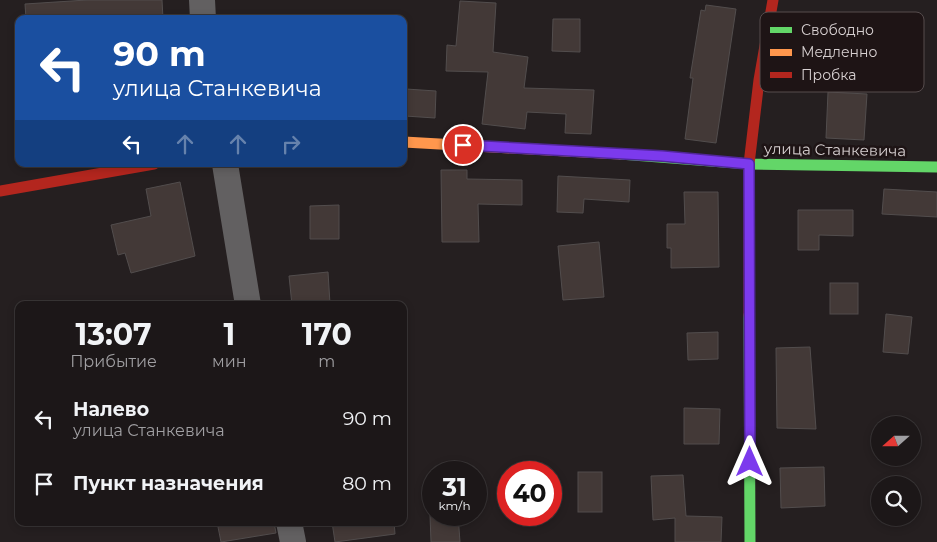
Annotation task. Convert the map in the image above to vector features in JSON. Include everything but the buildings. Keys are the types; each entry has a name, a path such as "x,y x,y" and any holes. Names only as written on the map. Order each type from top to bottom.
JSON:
{"street":[{"path":"202,0 204,15"},
{"path":"750,542 749,164 760,74"},
{"name":"улица Станкевича","path":"407,142 662,156 749,164 937,167"},
{"path":"0,191 137,167"},
{"path":"225,167 247,301"},
{"path":"290,526 293,542"}],"traffic: fast":[{"path":"620,154 749,164 937,167"},
{"path":"749,315 750,542"}],"traffic: slow":[{"path":"407,142 620,154"}],"traffic: jam":[{"path":"771,12 773,0"},
{"path":"749,315 749,164 760,74"},
{"path":"0,191 137,167"}],"route":[{"path":"463,145 662,156 749,164 750,462"}]}
